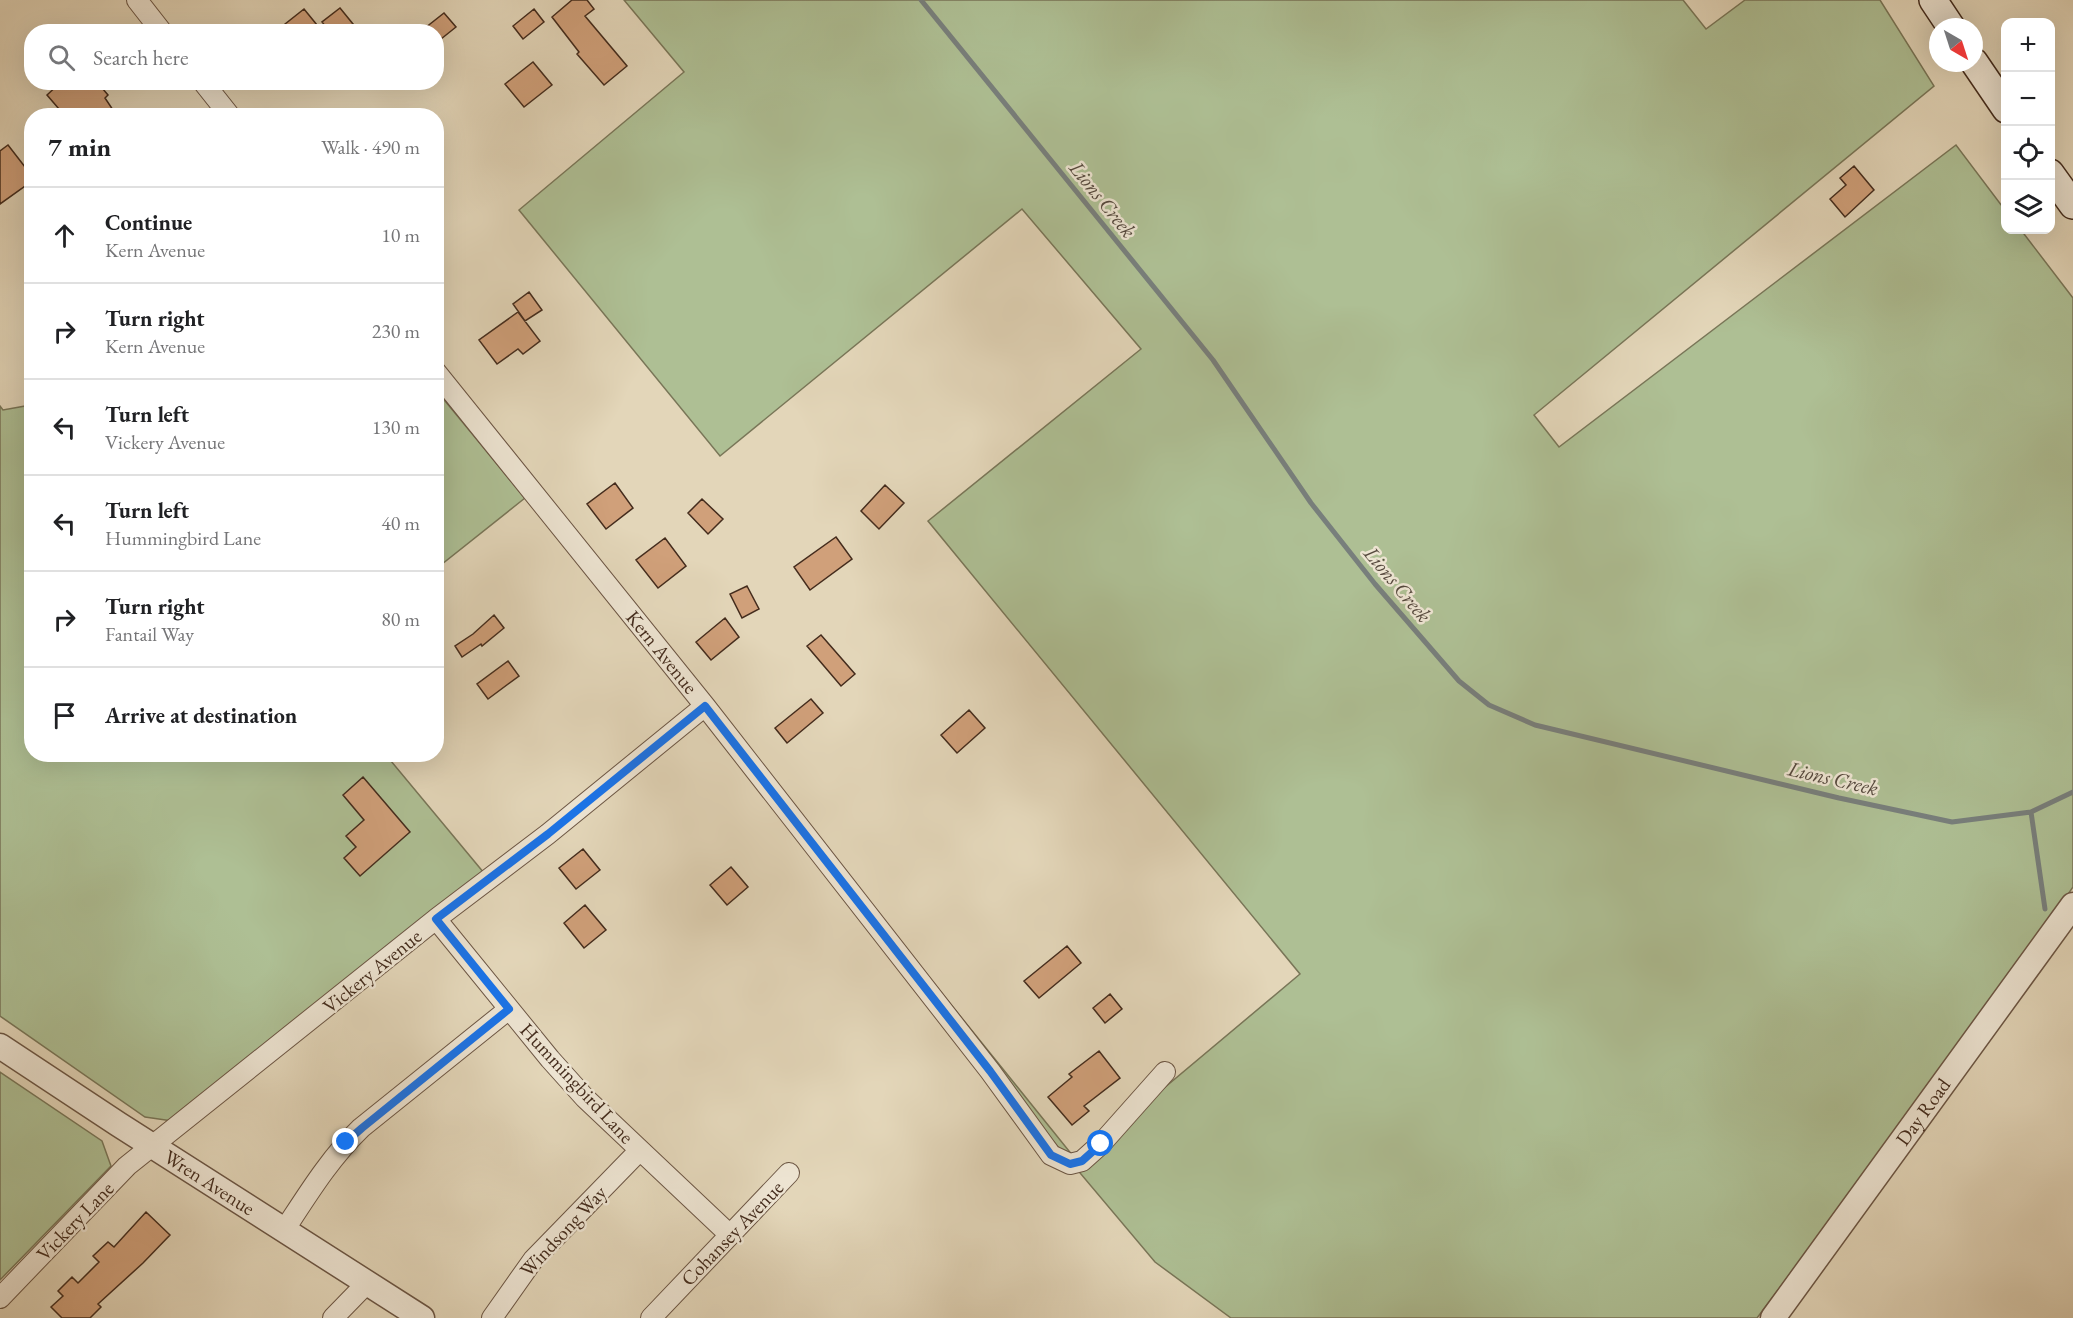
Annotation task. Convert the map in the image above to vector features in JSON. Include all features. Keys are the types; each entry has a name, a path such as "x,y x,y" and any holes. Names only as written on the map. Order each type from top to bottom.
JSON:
{"main road":[{"path":"1933,0 1945,18"},
{"path":"1981,72 2001,102"},
{"path":"2055,180 2073,205"}],"street":[{"path":"136,0 156,24"},
{"path":"209,90 224,108"},
{"name":"Kern Avenue","path":"444,382 705,706 990,1071 1051,1155 1070,1164 1082,1161 1101,1144 1166,1072"},
{"name":"Vickery Avenue","path":"152,1146 436,919 548,834 705,706"},
{"name":"Day Road","path":"1773,1318 2073,905"},
{"name":"Hummingbird Lane","path":"436,919 550,1059 585,1098 730,1235"},
{"path":"285,1229 329,1162 346,1142 509,1009"},
{"name":"Wren Avenue","path":"0,1046 422,1318"},
{"name":"Vickery Lane","path":"0,1298 124,1169 152,1146"},
{"name":"Windsong Way","path":"492,1318 533,1260 640,1150"},
{"name":"Cohansey Avenue","path":"651,1318 789,1173"},
{"path":"333,1318 367,1283"}],"green space":[{"path":"624,0 1683,0 1706,29 1745,0 1880,0 1934,86 1534,415 1559,447 1956,145 2001,205 2001,234 2024,234 2073,298 2073,887 1985,1015 1757,1318 1231,1318 1155,1262 1011,1091 708,703 1077,1161 1300,974 928,521 1141,349 1022,209 720,456 519,210 684,72"},
{"path":"444,400 525,498 444,562"},
{"path":"0,406 3,410 24,406 24,762 392,762 484,873 193,1124 145,1117 0,1016"},
{"path":"0,1072 102,1141 111,1166 0,1280"}],"building":[{"path":"572,0 587,0 594,9 585,16 627,66 604,85 577,54 579,52 552,17"},
{"path":"340,8 353,24 324,24 322,22"},
{"path":"304,9 316,24 285,24"},
{"path":"534,9 544,22 523,39 513,26"},
{"path":"444,13 456,27 444,37 444,24 430,24"},
{"path":"533,62 552,85 524,107 505,84"},
{"path":"52,90 104,90 108,95 105,98 112,108 58,108 47,95"},
{"path":"8,145 24,166 24,187 0,204 0,151"},
{"path":"1854,166 1874,190 1845,217 1830,199 1846,185 1840,178"},
{"path":"529,292 542,310 525,321 513,304"},
{"path":"518,312 540,341 523,354 518,349 497,364 479,340"},
{"path":"615,483 633,508 606,529 587,504"},
{"path":"885,485 904,503 879,529 861,511"},
{"path":"702,499 723,519 708,534 688,513"},
{"path":"836,537 852,559 810,590 794,567"},
{"path":"665,538 686,566 658,588 636,560"},
{"path":"747,586 759,609 742,618 730,594"},
{"path":"494,615 504,628 482,646 481,644 462,657 455,646 473,634"},
{"path":"725,618 739,637 711,660 696,642"},
{"path":"821,635 855,674 841,686 807,646"},
{"path":"508,661 519,676 488,699 477,684"},
{"path":"811,699 823,713 787,743 775,728"},
{"path":"969,710 985,728 957,753 941,735"},
{"path":"363,777 410,832 360,876 344,858 356,847 346,836 364,820 343,795"},
{"path":"583,849 600,870 576,889 559,868"},
{"path":"731,867 748,887 727,905 710,885"},
{"path":"585,905 606,930 584,948 564,923"},
{"path":"1067,946 1081,963 1039,998 1024,981"},
{"path":"1110,994 1122,1009 1105,1023 1093,1008"},
{"path":"1099,1051 1120,1078 1084,1106 1089,1111 1072,1125 1048,1097 1072,1077 1069,1074"},
{"path":"146,1212 170,1235 98,1304 101,1307 90,1318 62,1318 51,1307 63,1296 58,1291 72,1277 78,1283 99,1262 93,1256 108,1242 114,1247"}],"waterway":[{"name":"Lions Creek","path":"921,0 1213,360 1311,503 1375,584 1459,681 1489,705 1535,725 1839,798 1952,822 2031,812 2073,792"},
{"path":"2031,812 2045,909"}],"route":[{"path":"346,1142 509,1009 436,919 548,834 705,706 990,1071 1051,1155 1070,1164 1082,1161 1101,1144"}]}
